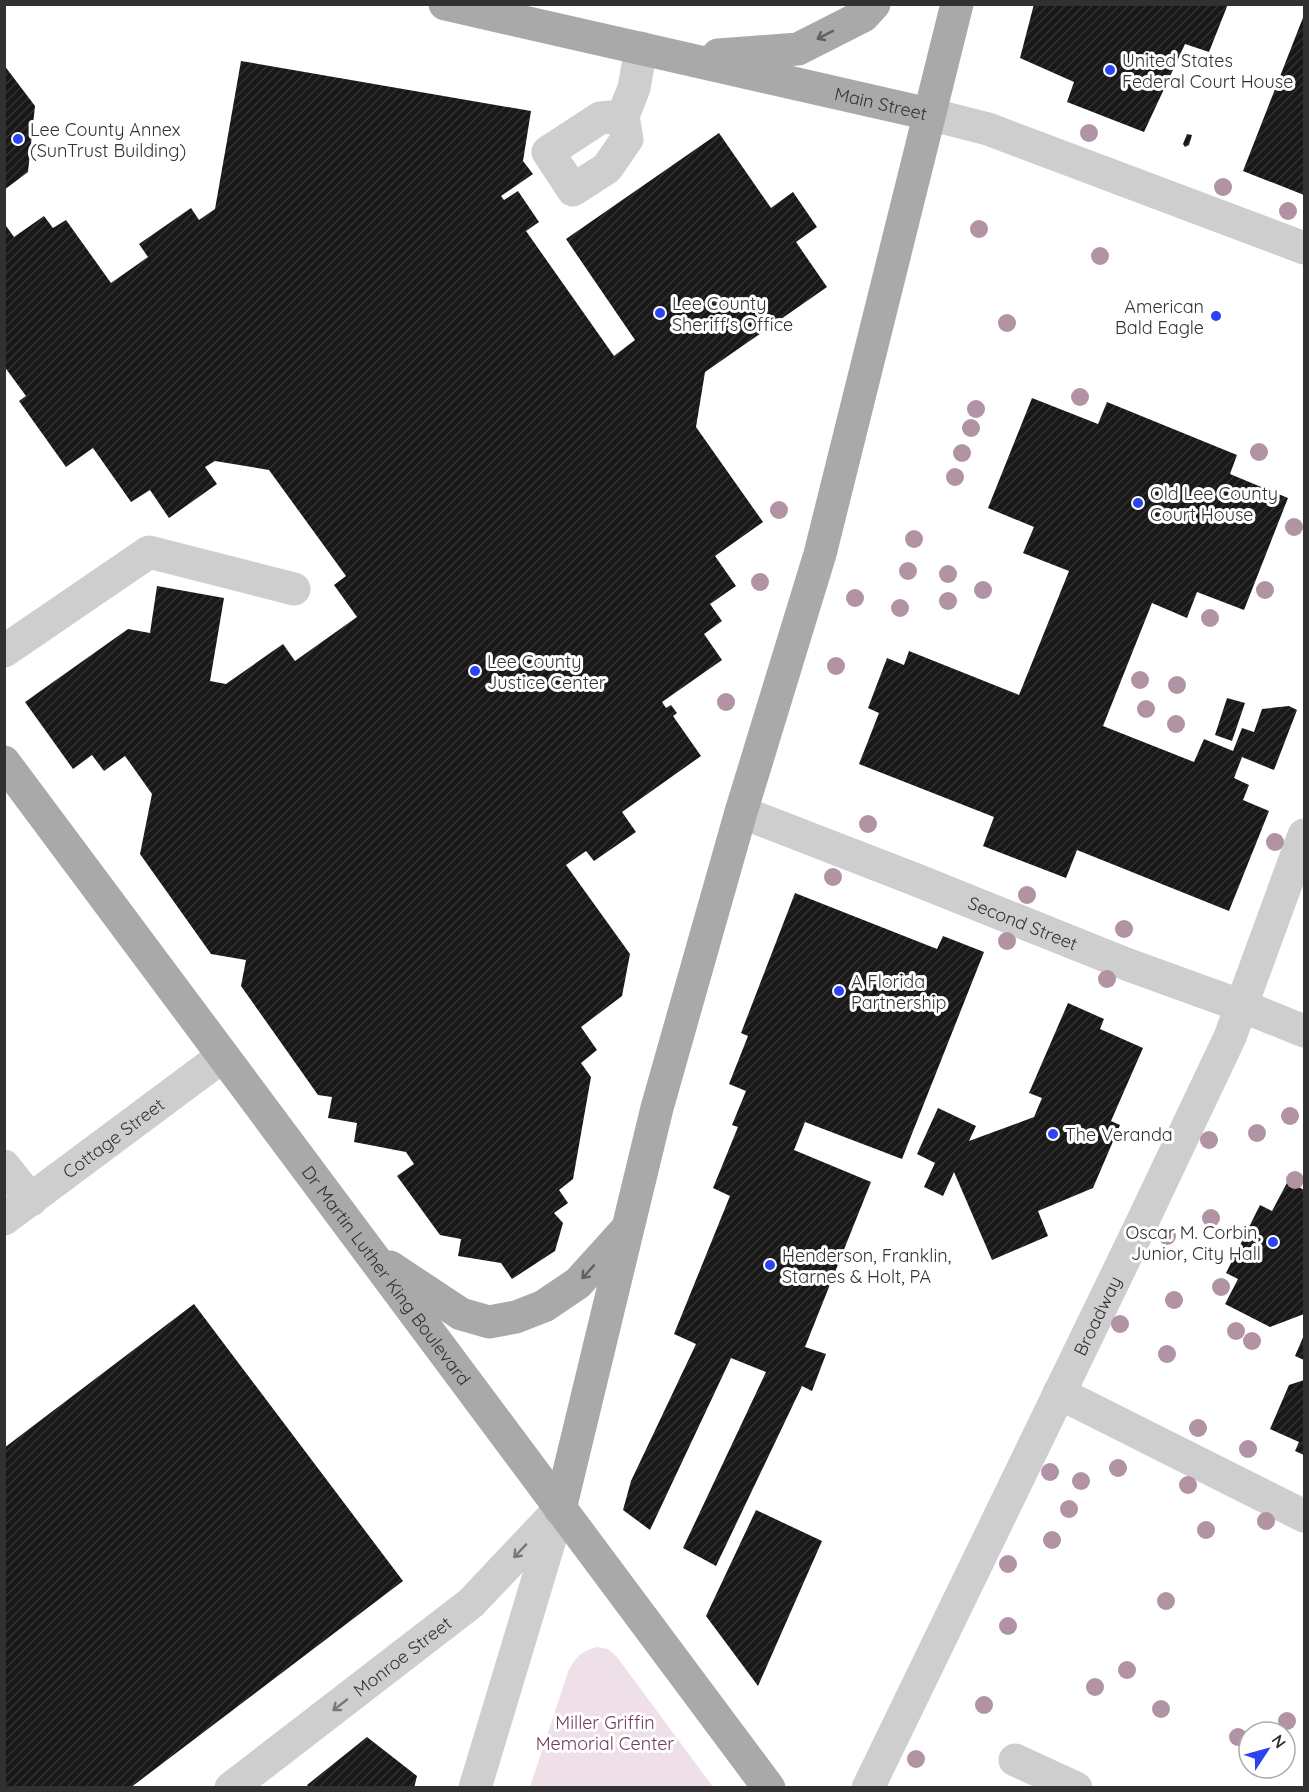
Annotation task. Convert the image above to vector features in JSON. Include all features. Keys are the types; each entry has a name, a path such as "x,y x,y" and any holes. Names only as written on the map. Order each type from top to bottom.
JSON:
{"main road":[{"name":"Main Street","path":"445,4 929,114"},
{"path":"683,57 798,49 863,16 874,4"},
{"path":"560,1509 657,1108 741,812 820,554 957,4"},
{"name":"Dr Martin Luther King Boulevard","path":"4,762 769,1788"},
{"path":"371,1254 461,1314 489,1322 516,1317 544,1306 578,1283 627,1229"}],"street":[{"path":"623,116 634,88 640,48"},
{"name":"Main Street","path":"929,114 988,129 1305,248"},
{"path":"4,651 148,552 294,589"},
{"name":"Second Street","path":"741,812 1126,964 1305,1031"},
{"name":"Broadway","path":"868,1788 1187,1128 1242,1006 1305,835"},
{"name":"Cottage Street","path":"4,1220 223,1056"},
{"path":"4,1166 31,1200"},
{"path":"1059,1393 1305,1516"},
{"path":"474,1788 560,1509"},
{"name":"Monroe Street","path":"231,1788 471,1603 560,1509"},
{"path":"1015,1760 1076,1788"}],"green space":[{"name":"Miller Griffin Memorial Center","path":"597,1647 608,1649 617,1657 713,1787 530,1787 568,1672 579,1656"}],"building":[{"name":"United States Federal Court House","path":"1034,4 1228,4 1209,52 1185,44 1144,132 1067,102 1074,82 1020,58"},
{"path":"1304,15 1304,195 1243,171"},
{"name":"Lee County Justice Center","path":"241,61 531,111 523,161 533,174 501,196 504,200 518,191 539,222 526,231 614,356 635,340 566,239 719,133 771,208 793,192 817,227 796,242 827,287 705,372 696,427 763,522 715,556 736,586 710,604 722,621 704,634 722,660 662,702 666,708 671,705 677,713 673,716 701,756 622,812 636,832 594,861 586,851 566,865 630,954 622,996 581,1027 597,1050 581,1063 591,1077 573,1179 559,1190 568,1203 554,1213 563,1223 555,1251 512,1279 501,1263 458,1256 461,1239 440,1235 397,1176 414,1164 406,1152 354,1142 357,1123 328,1118 332,1097 318,1095 241,986 246,960 211,954 140,854 152,794 125,756 104,771 92,755 73,769 25,702 128,629 150,633 157,586 224,598 210,681 226,684 283,644 295,661 357,617 334,585 346,576 269,470 215,461 205,467 217,484 169,518 150,490 131,502 93,448 66,467 19,401 26,396 4,366 4,223 14,237 44,216 53,228 66,220 111,283 148,257 139,244 191,208 199,220 215,209"},
{"name":"Lee County Annex (SunTrust Building)","path":"4,65 35,106 28,172 4,190"},
{"path":"1187,134 1192,135 1189,145 1185,147 1183,144"},
{"path":"1032,398 1098,424 1107,402 1237,455 1230,474 1288,498 1244,610 1197,592 1187,618 1152,603 1103,726 1194,762 1204,739 1233,751 1242,728 1254,732 1262,709 1289,706 1297,710 1274,770 1242,757 1234,778 1249,785 1243,800 1269,811 1229,911 1077,850 1066,878 983,846 994,817 859,764 879,713 868,708 887,658 904,665 909,651 1019,695 1069,571 1023,553 1034,527 988,508"},
{"path":"1227,698 1245,703 1232,741 1215,735"},
{"path":"795,893 937,949 943,936 984,952 902,1159 805,1122 794,1150 871,1182 805,1347 826,1354 812,1391 802,1386 716,1566 683,1548 766,1372 731,1358 650,1530 623,1510 631,1481 696,1344 674,1334 730,1196 713,1188 738,1127 732,1125 746,1091 729,1084 748,1036 741,1033"},
{"name":"The Veranda","path":"1068,1003 1104,1019 1100,1029 1143,1048 1111,1121 1120,1125 1093,1188 1038,1211 1048,1236 992,1260 954,1172 943,1196 924,1187 935,1163 917,1154 938,1108 976,1126 969,1141 1034,1117 1042,1098 1029,1093"},
{"name":"Oscar M. Corbin, Junior, City Hall","path":"1288,1181 1304,1190 1304,1314 1270,1327 1225,1304 1238,1279 1226,1273 1260,1205 1272,1211"},
{"path":"194,1304 403,1581 130,1788 4,1788 4,1448"},
{"path":"1304,1335 1304,1360 1295,1356"},
{"path":"1304,1380 1304,1455 1295,1451 1299,1442 1270,1429 1289,1385"},
{"path":"756,1510 822,1541 758,1686 706,1616"},
{"path":"367,1737 417,1776 414,1788 309,1788 307,1785"}],"place":[{"name":"United States Federal Court House","path":"1110,70"},
{"name":"Lee County Annex (SunTrust Building)","path":"18,139"},
{"name":"Lee County Sheriff's Office","path":"660,313"},
{"name":"American Bald Eagle","path":"1216,316"},
{"name":"Old Lee County Court House","path":"1138,503"},
{"name":"Lee County Justice Center","path":"475,671"},
{"name":"A Florida Partnership","path":"839,991"},
{"name":"The Veranda","path":"1053,1134"},
{"name":"Oscar M. Corbin, Junior, City Hall","path":"1273,1242"},
{"name":"Henderson, Franklin, Starnes & Holt, PA","path":"770,1265"}]}
